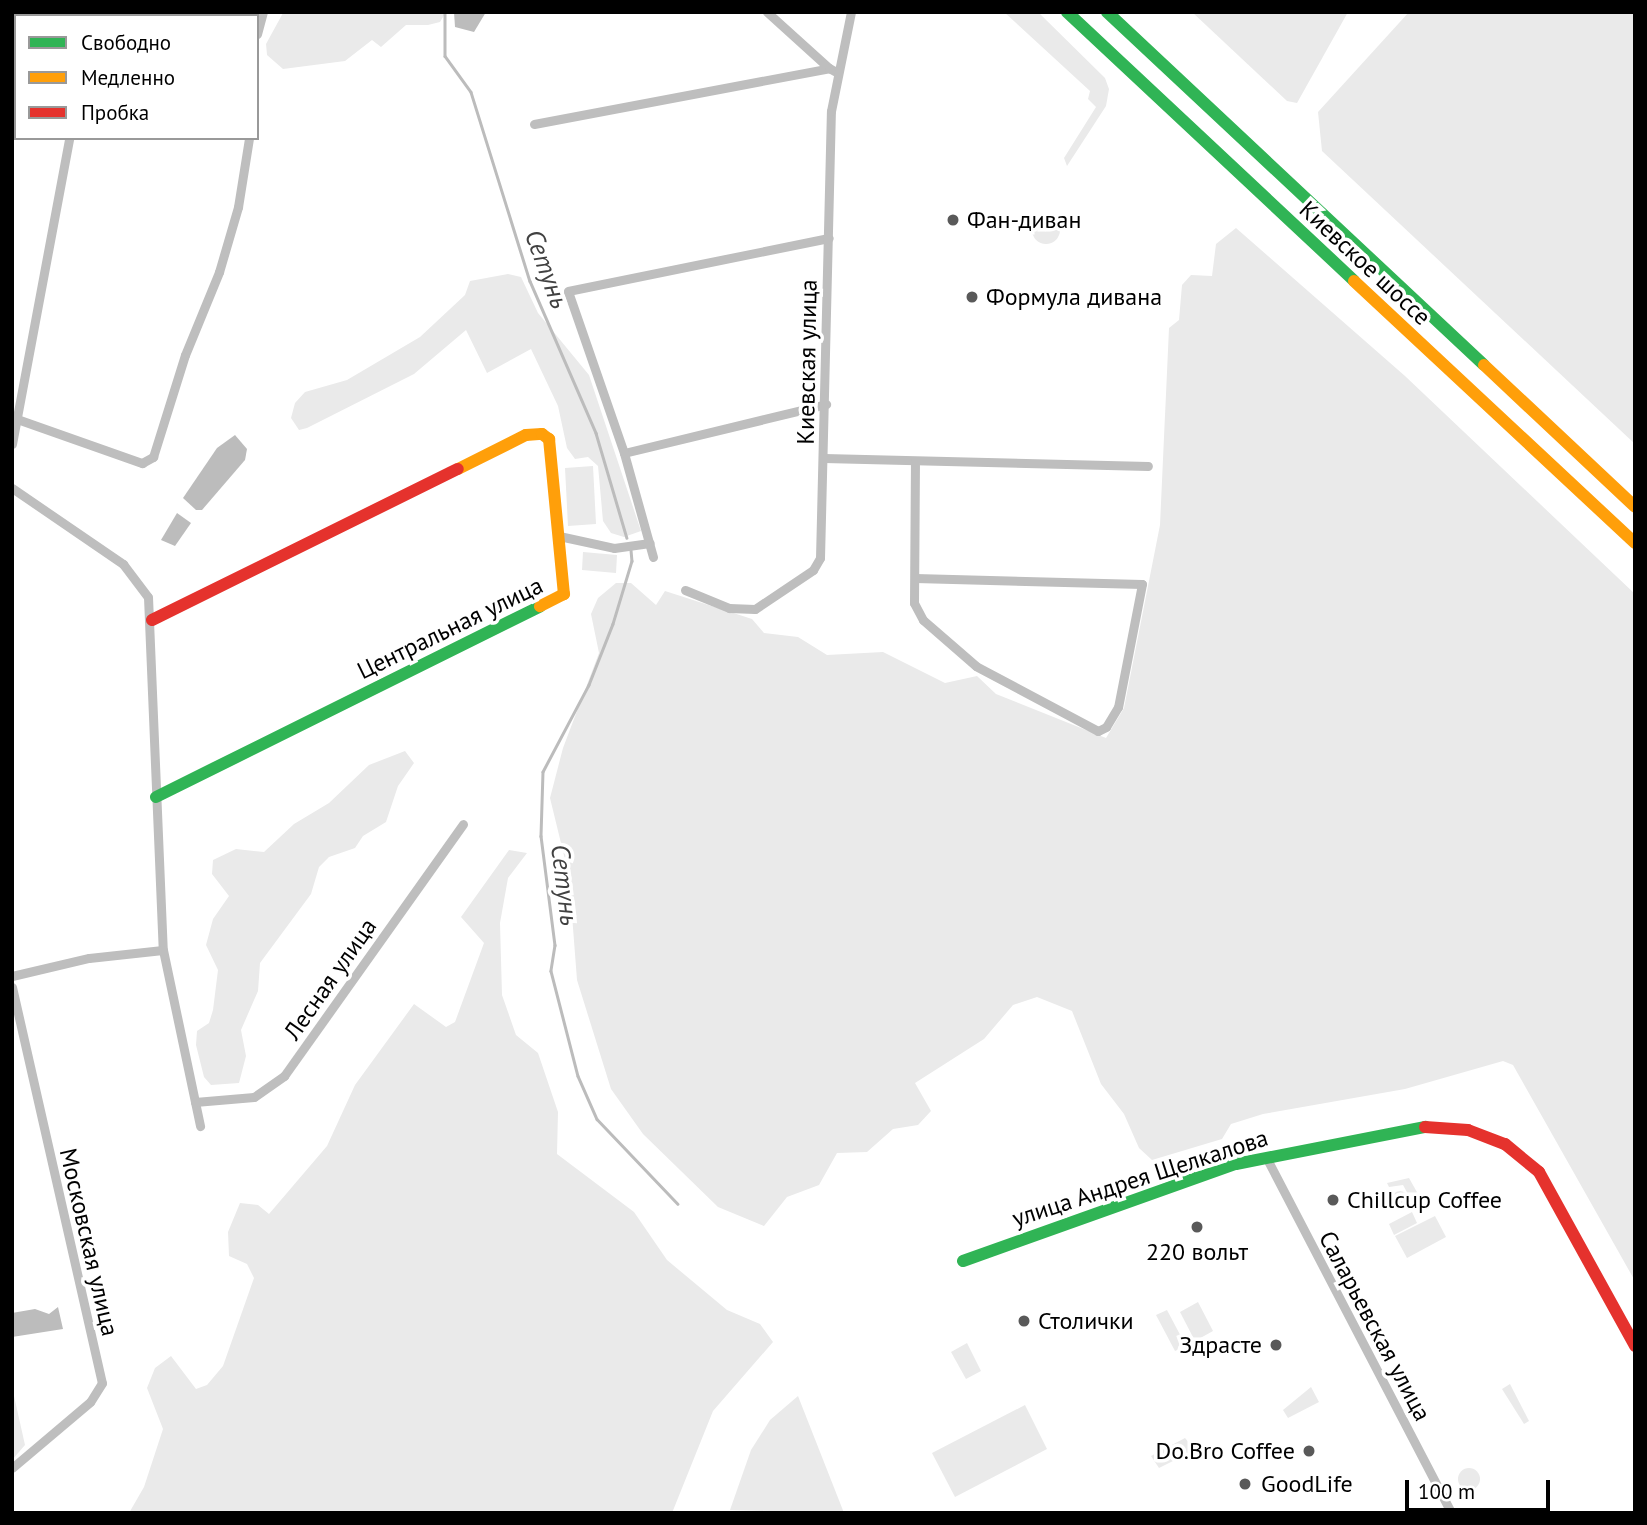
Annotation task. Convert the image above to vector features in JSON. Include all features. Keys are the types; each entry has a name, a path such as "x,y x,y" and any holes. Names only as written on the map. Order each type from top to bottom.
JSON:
{"main road":[{"name":"Киевское шоссе","path":"1067,12 1635,543"},
{"name":"Киевское шоссе","path":"1107,12 1635,507"},
{"name":"Центральная улица","path":"152,620 535,433 549,439 565,590 561,597 156,797"},
{"name":"улица Андрея Щелкалова","path":"963,1261 1156,1190 1266,1157 1432,1126 1474,1132 1505,1144 1539,1172 1553,1193 1635,1346"}],"street":[{"path":"767,12 838,73"},
{"name":"Киевская улица","path":"685,590 729,608 755,609 813,570 821,545 831,111 851,12"},
{"path":"534,124 829,68"},
{"path":"13,437 69,140"},
{"path":"17,419 142,463 153,457 185,355 219,272 238,208 248,140"},
{"path":"653,556 624,453 568,295 571,288 829,238"},
{"path":"624,453 826,404"},
{"path":"824,458 1148,466"},
{"path":"915,461 914,603 947,645 976,666 1098,731 1106,727 1118,707 1142,584 915,578"},
{"path":"12,488 134,574 148,597 152,620 163,950 200,1126"},
{"path":"559,536 614,548 650,543"},
{"name":"Лесная улица","path":"195,1102 254,1097 284,1076 463,824"},
{"path":"12,976 89,958 163,950"},
{"name":"Московская улица","path":"12,987 102,1383 90,1402 12,1468"},
{"name":"Саларьевская улица","path":"1266,1157 1451,1513"}],"shaded area":[{"path":"446,12 440,22 406,25 381,47 372,40 345,61 283,69 267,55 266,44 283,13"},
{"path":"454,12 486,12 474,32 455,27"},
{"path":"1004,12 1038,12 1105,78 1109,89 1106,106 1067,166 1064,158 1096,107 1088,99 1090,91"},
{"path":"1192,12 1348,12 1297,103 1287,101"},
{"path":"1409,12 1635,12 1635,444 1322,151 1318,112"},
{"path":"1046,216 1056,220 1060,230 1056,240 1046,244 1036,240 1032,230 1036,220"},
{"path":"1236,228 1405,376 1635,594 1635,1281 1513,1065 1503,1061 1405,1089 1263,1114 1231,1124 1222,1139 1152,1160 1139,1148 1124,1114 1101,1084 1072,1011 1037,997 1013,1005 984,1039 915,1083 931,1111 918,1125 893,1129 867,1152 837,1153 819,1185 787,1197 764,1226 718,1207 643,1134 611,1089 577,980 569,876 550,798 563,748 599,653 591,614 598,598 616,583 631,583 656,605 665,591 752,619 764,633 798,637 827,655 883,652 945,683 977,676 996,694 1106,738 1124,708 1160,525 1169,328 1179,320 1182,285 1191,275 1212,276 1216,244"},
{"path":"508,274 521,277 538,313 589,375 641,531 624,537 611,533 603,521 598,466 588,457 575,459 567,448 558,406 531,349 487,373 466,330 414,374 307,428 299,430 291,418 295,403 305,392 347,380 420,337 465,295 470,281"},
{"path":"235,435 247,449 245,460 202,510 196,510 183,498 217,448"},
{"path":"593,466 596,524 568,526 565,468"},
{"path":"177,513 191,523 175,546 161,540"},
{"path":"583,552 617,555 616,573 582,570"},
{"path":"405,751 414,763 398,786 386,822 363,836 355,848 329,857 319,867 311,894 260,963 258,991 241,1030 246,1056 239,1083 211,1085 204,1077 196,1045 197,1031 209,1023 218,970 206,945 213,919 229,896 212,874 213,860 236,849 264,852 294,824 329,803 369,765"},
{"path":"509,850 527,853 508,878 500,923 502,995 516,1035 538,1053 558,1112 557,1154 634,1212 667,1260 727,1310 760,1324 773,1342 713,1411 672,1513 129,1513 144,1487 163,1429 147,1388 155,1368 171,1356 196,1389 207,1385 223,1366 254,1278 247,1264 229,1256 228,1232 240,1203 258,1205 269,1214 327,1146 355,1085 414,1004 446,1027 455,1022 484,943 461,917"},
{"path":"1409,1178 1422,1201 1414,1205 1403,1185 1389,1187 1387,1183"},
{"path":"1396,1191 1404,1191 1409,1200 1407,1207 1396,1209 1391,1204 1391,1196"},
{"path":"1412,1212 1417,1223 1394,1235 1389,1224"},
{"path":"1435,1216 1446,1237 1407,1258 1395,1236"},
{"path":"1198,1302 1213,1331 1195,1341 1180,1312"},
{"path":"58,1307 63,1329 12,1337 12,1313 35,1309 49,1314"},
{"path":"1167,1310 1186,1346 1175,1351 1156,1315"},
{"path":"967,1343 981,1371 966,1379 951,1352"},
{"path":"1510,1384 1529,1421 1524,1424 1502,1389"},
{"path":"12,1387 25,1445 12,1460"},
{"path":"1311,1387 1319,1402 1288,1418 1283,1410"},
{"path":"798,1396 844,1513 730,1510 751,1450 770,1420"},
{"path":"1025,1405 1047,1449 955,1497 932,1453"},
{"path":"1185,1438 1195,1450 1159,1468 1151,1456"},
{"path":"1469,1468 1477,1471 1480,1479 1477,1487 1469,1490 1461,1487 1458,1479 1461,1471"}],"waterway":[{"name":"Сетунь","path":"445,12 445,56 471,92 530,281 596,433 627,538"},
{"name":"Сетунь","path":"631,550 632,561 613,624 589,685 543,772 541,836 555,945 551,971 578,1076 597,1119 678,1204"}],"traffic: fast":[{"path":"1067,12 1354,281"},
{"path":"1107,12 1484,365"},
{"path":"156,797 540,606"},
{"path":"963,1261 1236,1164 1425,1127"}],"traffic: slow":[{"path":"1354,281 1635,543"},
{"path":"1484,365 1635,507"},
{"path":"458,469 526,435 542,434 549,439 564,594 540,606"}],"traffic: jam":[{"path":"152,620 458,469"},
{"path":"1425,1127 1468,1130 1505,1144 1539,1172 1635,1346"}],"place":[{"name":"Фан-диван","path":"953,220"},
{"name":"Формула дивана","path":"972,297"},
{"name":"Chillcup Coffee","path":"1333,1200"},
{"name":"220 вольт","path":"1197,1227"},
{"name":"Столички","path":"1024,1321"},
{"name":"Здрасте","path":"1276,1345"},
{"name":"Do.Bro Coffee","path":"1309,1451"},
{"name":"GoodLife","path":"1245,1484"}]}
